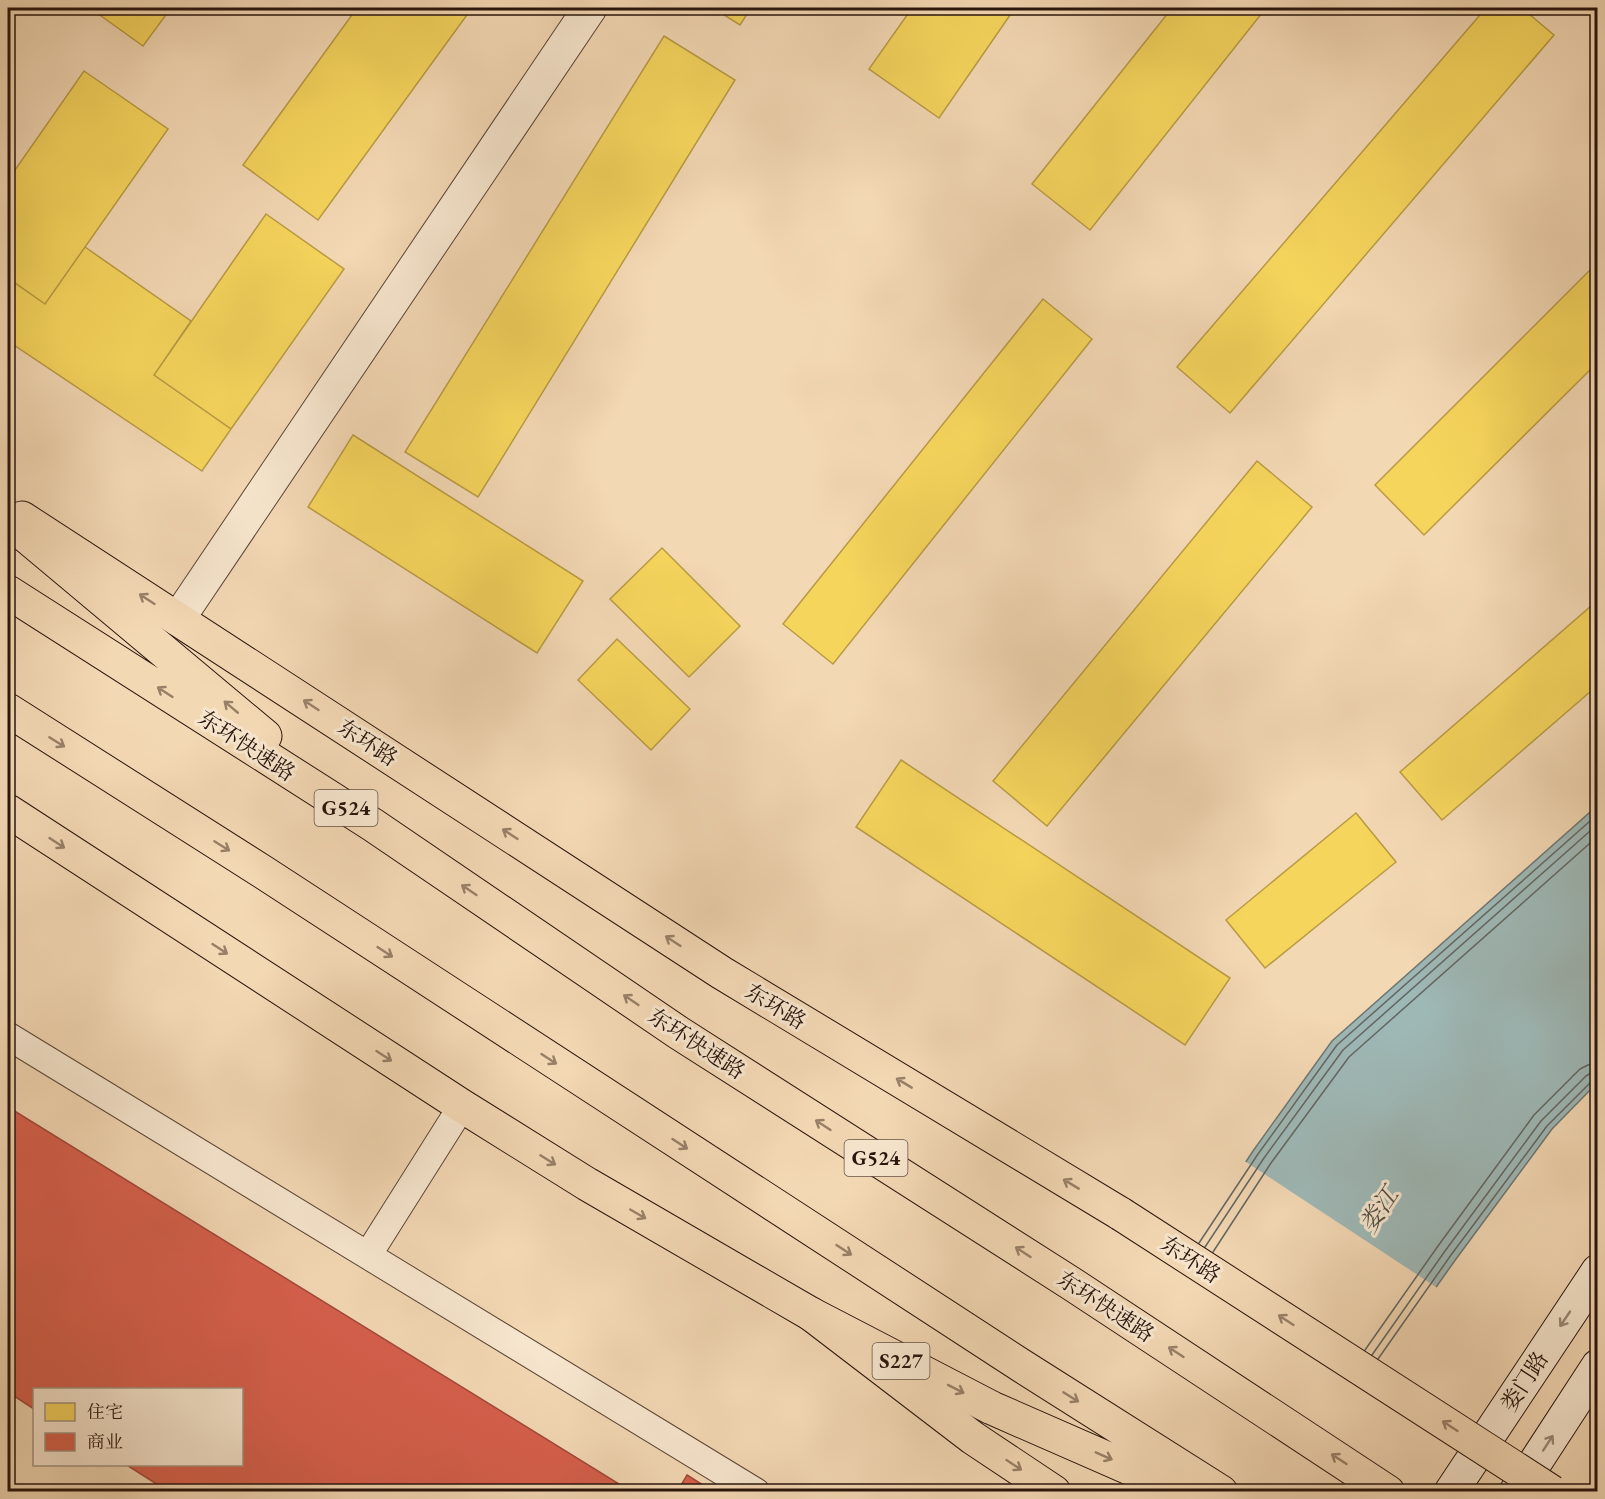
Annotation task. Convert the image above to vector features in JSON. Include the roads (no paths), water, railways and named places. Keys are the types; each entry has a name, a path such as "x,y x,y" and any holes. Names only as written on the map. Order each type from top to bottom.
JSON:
{"main road":[{"name":"东环路","path":"8,509 722,973 1121,1214 1552,1491"},
{"path":"8,521 373,825"},
{"name":"东环快速路","path":"8,592 373,825 679,1033 1072,1284 1388,1491"},
{"path":"8,710 263,872 1022,1366 1221,1491"},
{"path":"8,812 462,1106 587,1184 811,1314 973,1438 1054,1491"},
{"name":"S227","path":"811,1314 992,1408 1185,1491"}],"street":[{"path":"178,619 590,8"},
{"name":"娄门路","path":"1451,1491 1598,1271"},
{"path":"1515,1491 1598,1366"}],"lane":[{"path":"8,1036 756,1491"},
{"path":"368,1255 462,1106"}],"water":[{"name":"娄江","path":"1597,806 1597,1083 1552,1129 1456,1259 1292,1491 1027,1492 1253,1151 1332,1041"}]}
